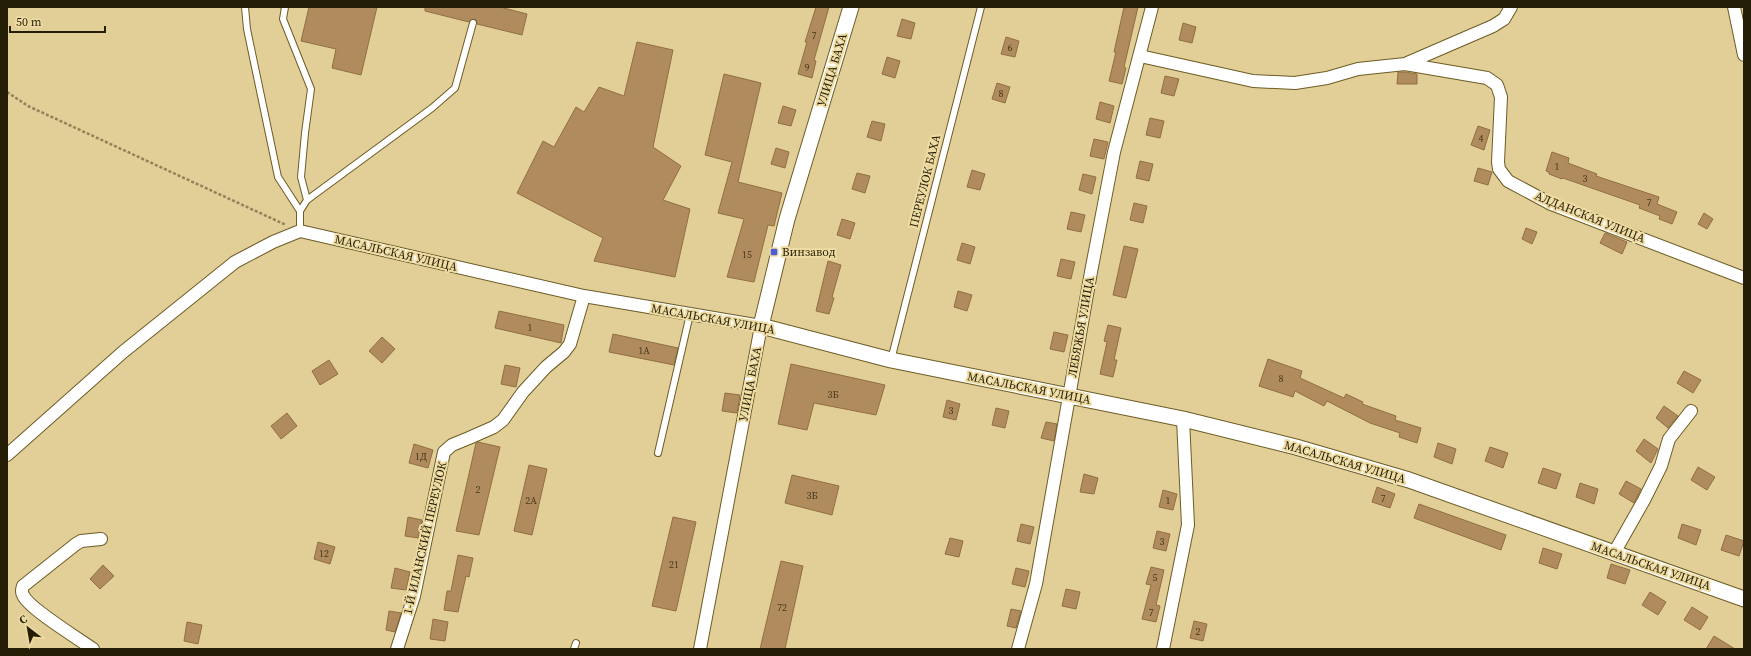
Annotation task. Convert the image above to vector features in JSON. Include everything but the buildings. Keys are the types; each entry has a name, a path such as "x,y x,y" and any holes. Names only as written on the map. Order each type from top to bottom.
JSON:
{"street":[{"name":"УЛИЦА БАХА","path":"700,649 761,326 787,219 851,7"},
{"name":"ЛЕБЯЖЬЯ УЛИЦА","path":"1018,649 1036,584 1091,272 1114,152 1152,7"},
{"path":"1140,56 1253,81 1295,83 1327,78 1358,69 1405,64 1493,26 1504,19 1511,7"},
{"path":"1734,7 1744,55"},
{"name":"АЛДАНСКАЯ УЛИЦА","path":"1405,64 1487,78 1497,85 1501,97 1498,162 1499,169 1508,181 1551,204 1744,278"},
{"name":"МАСАЛЬСКАЯ УЛИЦА","path":"300,231 584,296 761,326 891,360 1070,396 1296,446 1408,480 1744,599"},
{"path":"7,454 123,352 235,262 273,242 300,231"},
{"name":"1-Й ИЛАНСКИЙ ПЕРЕУЛОК","path":"398,649 414,596 444,452 452,444 482,433 503,420 523,392 546,367 564,352 570,344 584,296"},
{"path":"1614,553 1644,500 1661,466 1669,439 1691,411"},
{"path":"1163,649 1188,526 1183,420"},
{"path":"93,649 33,607 23,596 22,590 23,586 76,544 81,541 102,539"}],"lane":[{"path":"245,7 246,29 278,177 300,211"},
{"path":"285,7 283,19 311,89 301,177 307,200"},
{"name":"ПЕРЕУЛОК БАХА","path":"891,360 981,7"},
{"path":"300,231 300,211 307,200 432,108 455,88 474,23"},
{"path":"658,453 690,314"}],"path":[{"path":"7,92 28,106 300,231"}],"place":[{"name":"Винзавод","path":"774,252"}]}
